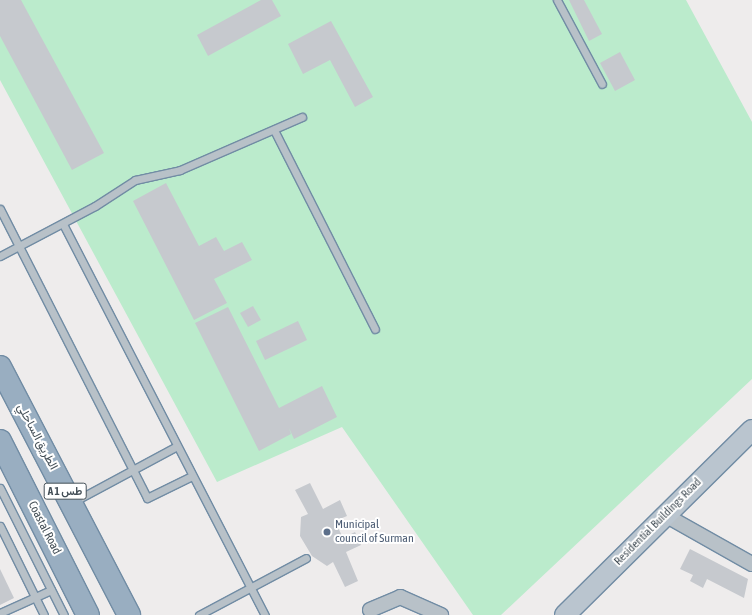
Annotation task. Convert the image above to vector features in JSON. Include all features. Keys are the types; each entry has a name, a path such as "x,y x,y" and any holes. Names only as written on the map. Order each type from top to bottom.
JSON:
{"highway":[{"name":"الطريق الساحلي","path":"0,367 129,615"},
{"name":"Coastal Road","path":"0,441 88,615"}],"main road":[{"name":"Residential Buildings Road","path":"565,615 752,430"}],"street":[{"path":"665,515 752,564"},
{"path":"370,610 400,597 441,615"}],"lane":[{"path":"557,0 602,84"},
{"path":"0,256 63,224 135,180 180,170 302,117"},
{"path":"274,130 375,329"},
{"path":"0,210 20,246 132,471 147,498 192,476"},
{"path":"63,224 265,615"},
{"path":"72,503 177,446"},
{"path":"0,488 64,615"},
{"path":"0,526 44,615"},
{"path":"199,615 306,558"},
{"path":"0,613 51,590"}],"green space":[{"path":"0,0 686,0 752,122 752,379 501,615 473,615 342,427 217,482 0,80"}],"building":[{"path":"0,0 21,0 104,153 72,170 0,36"},
{"path":"261,0 272,0 281,16 208,56 197,35"},
{"path":"569,0 584,0 602,34 589,41"},
{"path":"331,21 373,97 355,107 330,60 303,74 288,44"},
{"path":"620,52 635,80 615,91 600,63"},
{"path":"166,183 199,246 216,237 224,251 242,242 252,260 214,279 227,303 194,320 133,201"},
{"path":"253,306 261,320 248,327 240,313"},
{"path":"228,307 279,408 322,386 337,417 294,439 289,428 291,434 259,451 195,323"},
{"path":"298,321 307,340 265,360 256,341"},
{"path":"310,483 323,509 340,500 347,516 335,521 343,538 355,532 361,545 346,552 358,581 345,587 333,562 327,566 312,556 300,536 301,517 308,514 295,490"},
{"path":"690,549 748,579 744,598 707,579 703,588 690,581 693,575 680,569"},
{"path":"0,569 14,598 0,605"}],"place":[{"name":"Municipal council of Surman","path":"327,532"}]}
